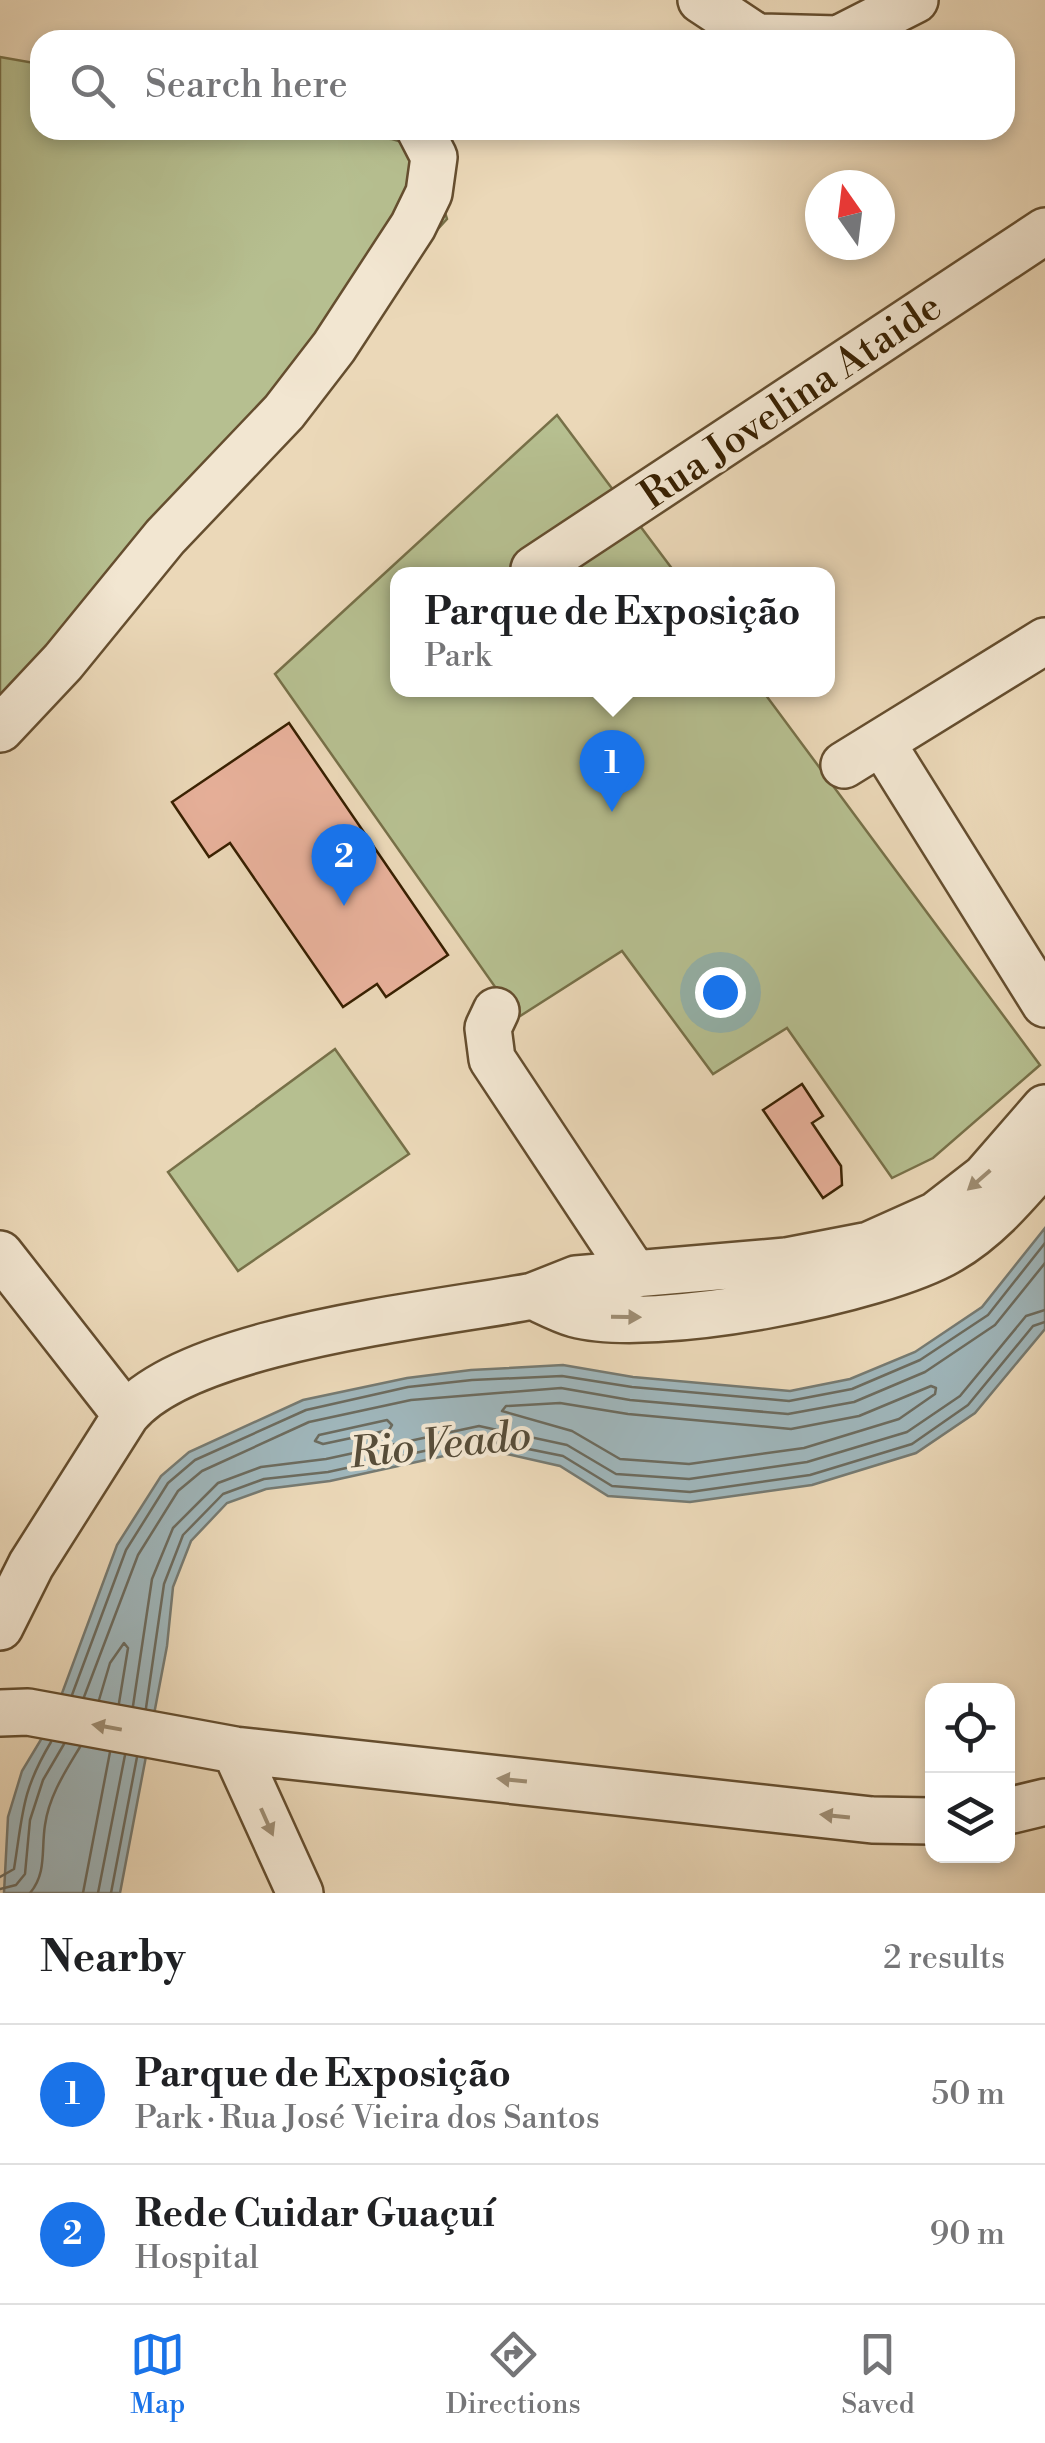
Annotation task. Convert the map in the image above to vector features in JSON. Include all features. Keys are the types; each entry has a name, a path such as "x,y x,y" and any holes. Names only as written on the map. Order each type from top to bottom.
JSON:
{"street":[{"path":"702,0 746,30"},
{"path":"858,30 916,0"},
{"path":"0,728 63,662 165,536 284,412 334,348 414,226 429,193 434,157 425,140"},
{"name":"Rua Jovelina Ataide","path":"537,567 1045,231"},
{"path":"1045,641 863,754 1045,1004"},
{"path":"496,1011 488,1028 492,1059 635,1275"},
{"path":"0,1627 31,1565 126,1416 138,1400 187,1372 251,1348 532,1296 576,1278 786,1261 869,1245 936,1215 985,1177 1045,1108"},
{"path":"532,1296 576,1315 653,1317 836,1293 899,1276 950,1250 991,1221 1045,1162"},
{"path":"0,1254 126,1416"},
{"path":"14,1712 235,1750 872,1820 925,1820"},
{"path":"235,1750 300,1893"},
{"path":"1015,1809 1045,1802"}],"green space":[{"path":"0,57 30,62 30,140 395,140 425,149 447,219 0,709"},
{"path":"557,415 671,567 392,567"},
{"path":"390,568 390,697 767,697 1040,1065 933,1158 892,1178 787,1028 713,1074 622,951 517,1018 275,674"},
{"path":"335,1049 409,1154 238,1271 168,1172"}],"water":[{"name":"Rio Veado","path":"1045,1228 1045,1329 975,1413 916,1453 812,1485 690,1502 608,1496 560,1466 480,1448 330,1481 266,1489 227,1503 191,1541 173,1587 167,1646 120,1893 4,1893 8,1817 22,1771 51,1723 117,1545 161,1476 189,1452 303,1400 407,1378 471,1370 563,1365 633,1377 790,1391 850,1379 915,1352 982,1307"}],"building":[{"path":"289,723 448,955 386,997 377,984 343,1007 230,843 209,857 172,802"},
{"path":"802,1084 823,1116 812,1123 841,1166 842,1185 823,1198 763,1110"}],"place":[{"name":"Parque de Exposição","path":"612,812"},
{"name":"Rede Cuidar Guaçuí","path":"344,906"}]}
